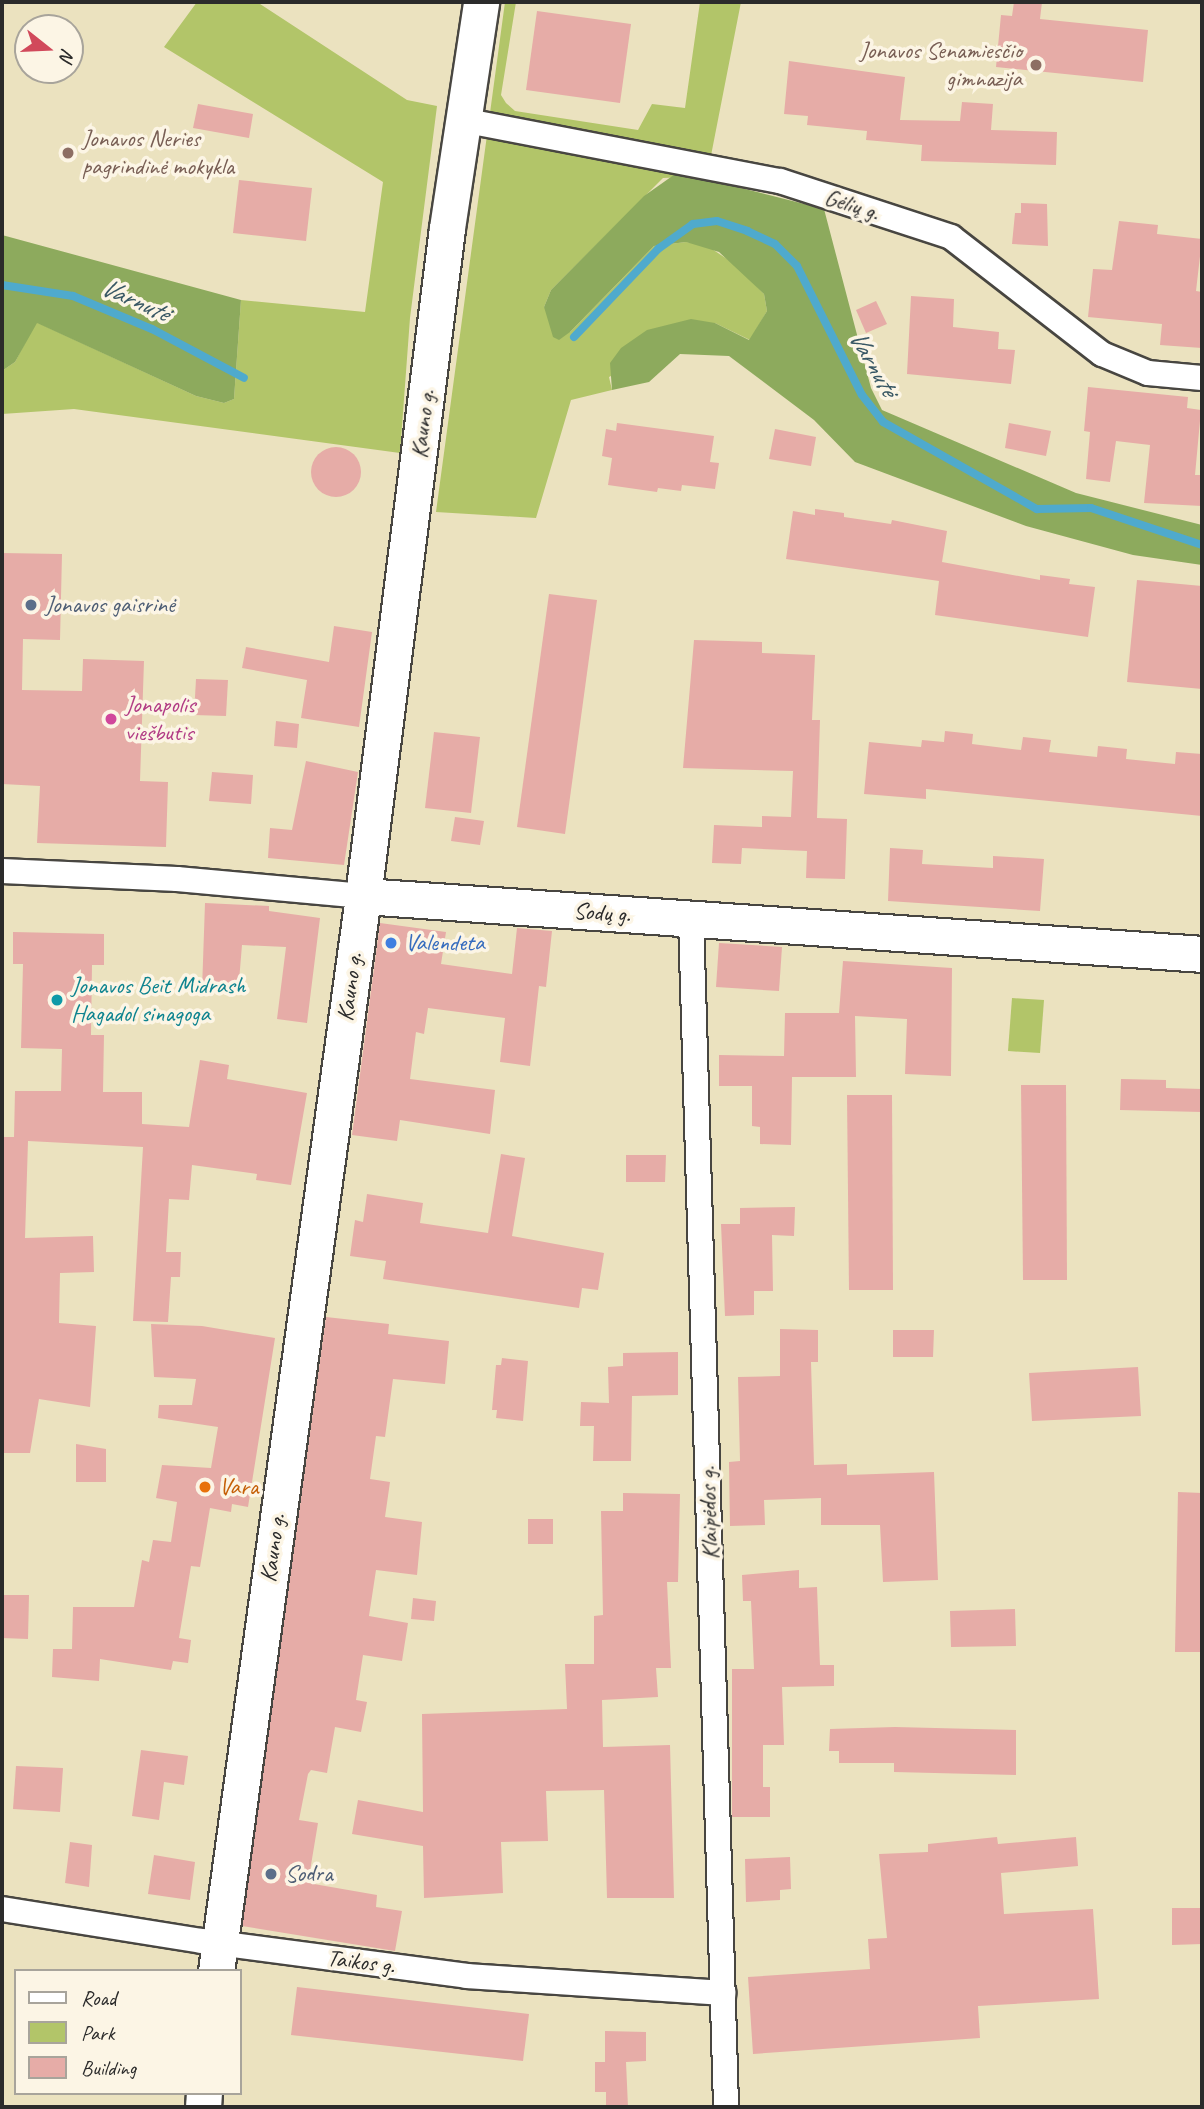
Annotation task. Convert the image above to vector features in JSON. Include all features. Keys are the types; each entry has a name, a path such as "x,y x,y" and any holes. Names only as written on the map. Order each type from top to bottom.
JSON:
{"main road":[{"name":"Kauno g.","path":"217,1957 363,896 462,120 481,2"},
{"name":"Sodų g.","path":"363,896 1202,954"}],"street":[{"name":"Gėlių g.","path":"462,120 780,181 951,237 1102,354 1148,373 1202,378"},
{"name":"Sodų g.","path":"2,871 177,879 363,896"},
{"name":"Klaipėdos g.","path":"691,919 726,2107"},
{"name":"Taikos g.","path":"2,1909 217,1957 723,1993"}],"green space":[{"path":"197,2 257,2 407,100 437,106 410,318 400,453 74,409 2,414 2,371 15,362 36,322 196,396 224,403 234,399 241,300 365,312 383,182 164,47"},
{"path":"505,2 516,2 501,95 506,103 515,111 638,130 652,104 685,108 700,2 741,2 707,176 663,178 551,290 544,307 570,332 654,246 686,242 706,245 736,265 764,294 767,311 750,340 715,323 609,377 612,390 571,400 536,518 436,512"},
{"path":"678,172 824,209 871,388 882,410 1076,493 1202,525 1202,565 1133,555 1026,526 855,462 814,420 729,356 680,354 649,382 612,390 610,363 621,348 647,330 691,319 715,323 749,340 767,311 764,294 719,252 686,242 654,246 570,332 559,340 553,337 544,307 551,290 644,196"},
{"path":"2,235 241,300 234,399 224,403 196,396 37,323 15,362 2,371"},
{"path":"1012,998 1044,1000 1040,1053 1008,1051"}],"building":[{"path":"1014,2 1042,2 1040,19 1148,30 1143,82 996,67 1001,15 1012,16"},
{"path":"537,11 631,24 620,103 526,90"},
{"path":"789,61 905,77 900,120 960,121 962,102 993,104 991,130 1057,132 1056,165 921,161 922,145 866,140 867,131 807,125 808,116 784,114"},
{"path":"198,104 253,114 249,138 193,128"},
{"path":"239,180 312,188 306,241 233,233"},
{"path":"1021,203 1047,204 1048,246 1012,244 1015,213 1021,213"},
{"path":"1119,221 1158,225 1157,234 1202,239 1196,291 1202,292 1202,348 1160,345 1162,324 1088,317 1093,269 1112,270"},
{"path":"911,296 954,299 953,327 999,332 998,349 1015,350 1011,384 907,374"},
{"path":"876,301 887,324 866,333 856,310"},
{"path":"1088,387 1188,397 1187,408 1201,410 1195,475 1202,475 1202,506 1144,503 1150,445 1116,441 1110,482 1086,479 1090,432 1084,431"},
{"path":"617,423 714,436 710,462 719,463 715,489 682,485 681,491 658,488 657,492 608,485 612,458 602,456 606,429 616,431"},
{"path":"1009,423 1051,431 1046,456 1005,448"},
{"path":"775,429 816,437 811,466 769,459"},
{"path":"336,447 353,455 361,472 353,489 336,497 319,489 311,472 319,455"},
{"path":"815,509 844,513 844,517 891,524 892,520 947,531 942,562 1040,580 1040,575 1070,579 1069,584 1095,587 1088,637 935,615 939,581 786,559 793,511 815,515"},
{"path":"2,553 62,554 60,640 23,639 22,690 82,691 83,659 144,661 140,781 168,782 166,847 37,843 40,786 2,784"},
{"path":"1137,580 1202,586 1202,689 1127,682"},
{"path":"549,594 597,600 565,834 517,827"},
{"path":"334,626 372,632 359,727 301,718 307,680 242,668 246,647 329,662"},
{"path":"694,640 762,642 762,653 815,655 812,720 820,720 817,818 847,819 845,879 806,878 807,851 742,848 741,864 712,863 714,825 762,827 762,816 791,817 793,771 683,768"},
{"path":"196,679 228,680 226,716 194,715"},
{"path":"276,721 299,724 297,748 274,746"},
{"path":"945,731 973,734 972,744 1021,750 1023,737 1051,740 1049,752 1097,757 1098,746 1127,749 1126,759 1175,764 1176,752 1202,754 1202,816 926,789 926,799 864,794 869,742 921,747 922,740 944,742"},
{"path":"434,732 480,737 471,813 425,808"},
{"path":"306,761 358,772 344,865 268,858 270,828 292,830"},
{"path":"212,772 253,775 251,804 209,801"},
{"path":"455,817 484,821 480,845 451,841"},
{"path":"890,848 923,850 922,864 993,868 993,856 1044,859 1040,911 888,901"},
{"path":"205,903 269,906 269,911 320,918 307,1023 277,1019 286,947 242,945 238,993 202,990"},
{"path":"380,923 446,932 441,964 512,974 517,928 552,931 546,987 539,986 530,1066 500,1062 505,1018 428,1008 424,1034 416,1032 410,1079 495,1090 490,1134 400,1120 397,1141 352,1135"},
{"path":"13,932 104,934 104,965 92,965 91,1035 104,1035 103,1092 142,1092 142,1124 189,1127 200,1060 229,1065 227,1079 307,1093 291,1185 256,1180 257,1174 192,1165 189,1200 169,1199 166,1252 181,1252 180,1277 171,1277 168,1322 133,1321 143,1147 28,1141 25,1238 93,1236 94,1272 60,1273 59,1323 96,1326 90,1407 39,1399 30,1453 2,1453 2,1137 14,1137 15,1091 61,1091 62,1049 21,1048 23,964 13,964"},
{"path":"719,943 782,947 779,991 716,987"},
{"path":"843,961 952,968 951,1076 905,1074 907,1019 855,1016 856,1077 792,1077 791,1145 760,1144 760,1127 752,1126 752,1086 719,1086 719,1055 784,1056 785,1013 839,1013"},
{"path":"1121,1079 1166,1080 1166,1088 1202,1089 1202,1112 1120,1110"},
{"path":"1021,1085 1066,1085 1067,1280 1023,1280"},
{"path":"847,1095 892,1095 893,1290 849,1290"},
{"path":"501,1154 525,1158 512,1236 604,1253 598,1290 582,1288 579,1308 383,1279 386,1261 350,1256 355,1220 363,1222 367,1194 423,1203 420,1223 488,1233"},
{"path":"626,1155 666,1155 665,1182 626,1182"},
{"path":"795,1207 794,1236 772,1235 773,1291 754,1291 754,1315 725,1316 721,1224 740,1224 740,1208"},
{"path":"326,1317 389,1324 388,1334 449,1341 445,1384 393,1379 385,1437 376,1436 370,1479 390,1482 385,1517 422,1522 417,1575 376,1570 369,1616 408,1623 402,1661 363,1655 356,1700 367,1702 361,1732 335,1727 327,1773 311,1770 308,1774 299,1820 318,1823 308,1883 377,1895 376,1907 402,1911 395,1951 242,1926"},
{"path":"151,1324 202,1326 275,1338 248,1507 232,1504 231,1512 210,1508 200,1567 191,1566 179,1638 191,1640 188,1663 173,1661 171,1670 100,1659 99,1681 52,1677 53,1649 72,1649 73,1607 134,1607 142,1560 149,1562 153,1540 171,1542 177,1502 156,1498 162,1465 211,1468 218,1427 158,1418 159,1405 192,1405 196,1379 154,1377"},
{"path":"780,1329 818,1330 818,1362 811,1362 814,1465 847,1464 847,1475 934,1472 938,1580 883,1582 880,1525 821,1525 821,1498 764,1500 765,1525 730,1526 729,1462 740,1461 738,1377 780,1376"},
{"path":"893,1330 934,1330 933,1357 893,1357"},
{"path":"678,1352 678,1395 632,1396 631,1461 593,1461 594,1426 580,1426 581,1402 609,1403 608,1367 623,1366 623,1353"},
{"path":"502,1358 528,1361 523,1421 496,1418 497,1410 492,1410 496,1365 501,1365"},
{"path":"1138,1367 1141,1416 1032,1421 1029,1373"},
{"path":"76,1444 106,1449 106,1482 76,1482"},
{"path":"1178,1492 1202,1493 1202,1652 1175,1652"},
{"path":"623,1493 680,1494 678,1582 667,1582 671,1668 656,1668 658,1697 602,1700 603,1747 670,1745 674,1898 607,1898 604,1790 546,1791 548,1841 501,1842 503,1893 424,1898 423,1846 352,1834 358,1800 423,1812 422,1714 567,1709 565,1664 594,1664 594,1616 603,1615 601,1511 623,1511"},
{"path":"528,1519 553,1519 553,1544 528,1544"},
{"path":"799,1570 799,1588 817,1587 820,1665 834,1665 834,1686 782,1687 784,1745 763,1745 763,1787 770,1787 770,1817 732,1817 732,1669 754,1669 751,1601 743,1601 742,1575"},
{"path":"2,1595 29,1595 28,1639 2,1638"},
{"path":"413,1598 436,1601 434,1621 411,1619"},
{"path":"1015,1609 1016,1646 951,1647 950,1611"},
{"path":"895,1727 1016,1730 1016,1775 894,1772 894,1763 839,1763 839,1751 829,1751 830,1729"},
{"path":"141,1750 188,1756 184,1785 164,1782 159,1820 132,1816"},
{"path":"16,1766 63,1768 60,1812 13,1809"},
{"path":"997,1837 998,1844 1076,1837 1078,1866 1001,1873 1004,1914 1093,1909 1099,1999 978,2006 980,2038 753,2054 748,1977 870,1969 868,1939 887,1938 879,1854 928,1852 928,1844"},
{"path":"70,1842 92,1845 89,1887 65,1883"},
{"path":"154,1855 195,1862 190,1900 148,1894"},
{"path":"790,1857 791,1889 780,1890 780,1900 746,1902 745,1859"},
{"path":"1172,1908 1202,1908 1202,1944 1172,1945"},
{"path":"297,1987 529,2014 523,2061 291,2035"},
{"path":"605,2031 646,2032 646,2061 626,2062 628,2107 606,2107 606,2092 595,2092 595,2062 605,2062"}],"waterway":[{"name":"Varnutė","path":"574,337 658,249 693,224 717,221 775,244 797,266 862,395 883,422 1037,509 1091,508 1202,545"},
{"name":"Varnutė","path":"2,285 73,296 152,329 244,378"}],"place":[{"name":"Jonavos Senamiesčio gimnazija","path":"1036,65"},
{"name":"Jonavos Neries pagrindinė mokykla","path":"68,153"},
{"name":"Jonavos gaisrinė","path":"31,605"},
{"name":"Jonapolis viešbutis","path":"111,719"},
{"name":"Valendeta","path":"391,943"},
{"name":"Jonavos Beit Midrash Hagadol sinagoga","path":"57,1000"},
{"name":"Vara","path":"205,1487"},
{"name":"Sodra","path":"271,1874"}]}
